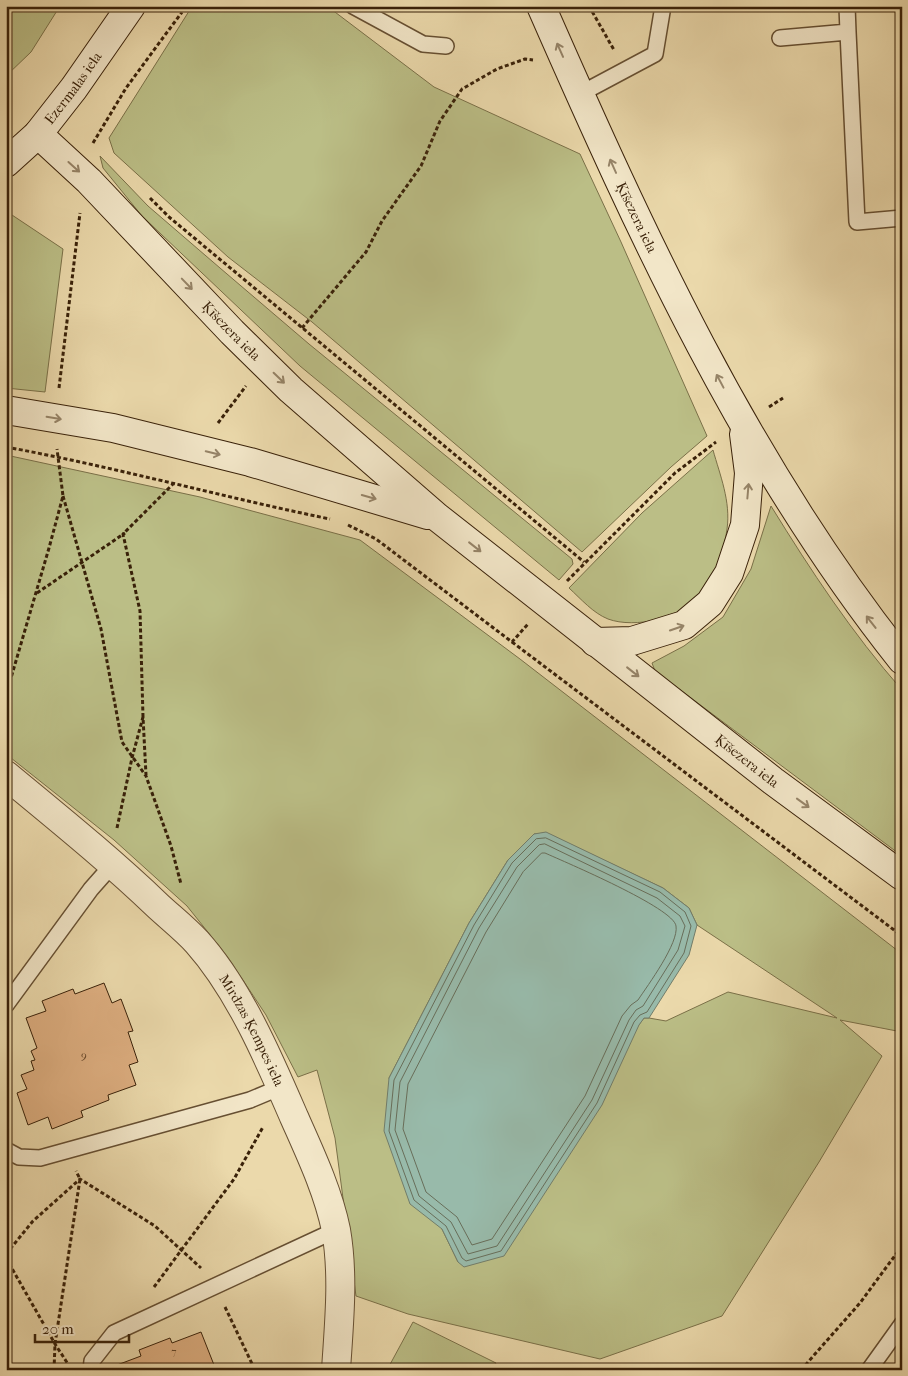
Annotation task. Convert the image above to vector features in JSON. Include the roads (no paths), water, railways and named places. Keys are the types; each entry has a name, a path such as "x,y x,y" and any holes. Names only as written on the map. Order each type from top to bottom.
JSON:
{"street":[{"name":"Ezermalas iela","path":"6,163 38,134 74,88 131,6"},
{"name":"Ķīšezera iela","path":"541,6 647,242 742,424 860,607 902,660"},
{"name":"Ķīšezera iela","path":"38,134 89,181 264,363 349,442 437,517 595,642 788,792 902,876"},
{"name":"Ķīšezera iela","path":"6,410 114,428 250,462 437,517"},
{"name":"Ķīšezera iela","path":"595,642 632,641 676,628 684,625 710,603 730,572 745,525 749,473 742,424"},
{"name":"Mirdzas Ķempes iela","path":"6,775 114,863 197,942 226,980 249,1021 312,1158 336,1230 340,1272 336,1370"}],"lane":[{"path":"353,6 423,44 446,46"},
{"path":"580,94 655,54 663,6"},
{"path":"847,6 857,222 902,218"},
{"path":"780,38 848,32"},
{"path":"6,1005 91,889 114,863"},
{"path":"6,1150 18,1156 40,1158 250,1100 281,1087"},
{"path":"91,1370 92,1361 114,1333 336,1230"},
{"path":"869,1370 902,1324"}],"water":[{"path":"546,832 663,888 689,908 697,925 689,955 649,1018 644,1018 639,1025 602,1105 504,1256 464,1267 458,1262 442,1229 410,1204 384,1131 389,1078 469,923 508,860 534,834"}]}
